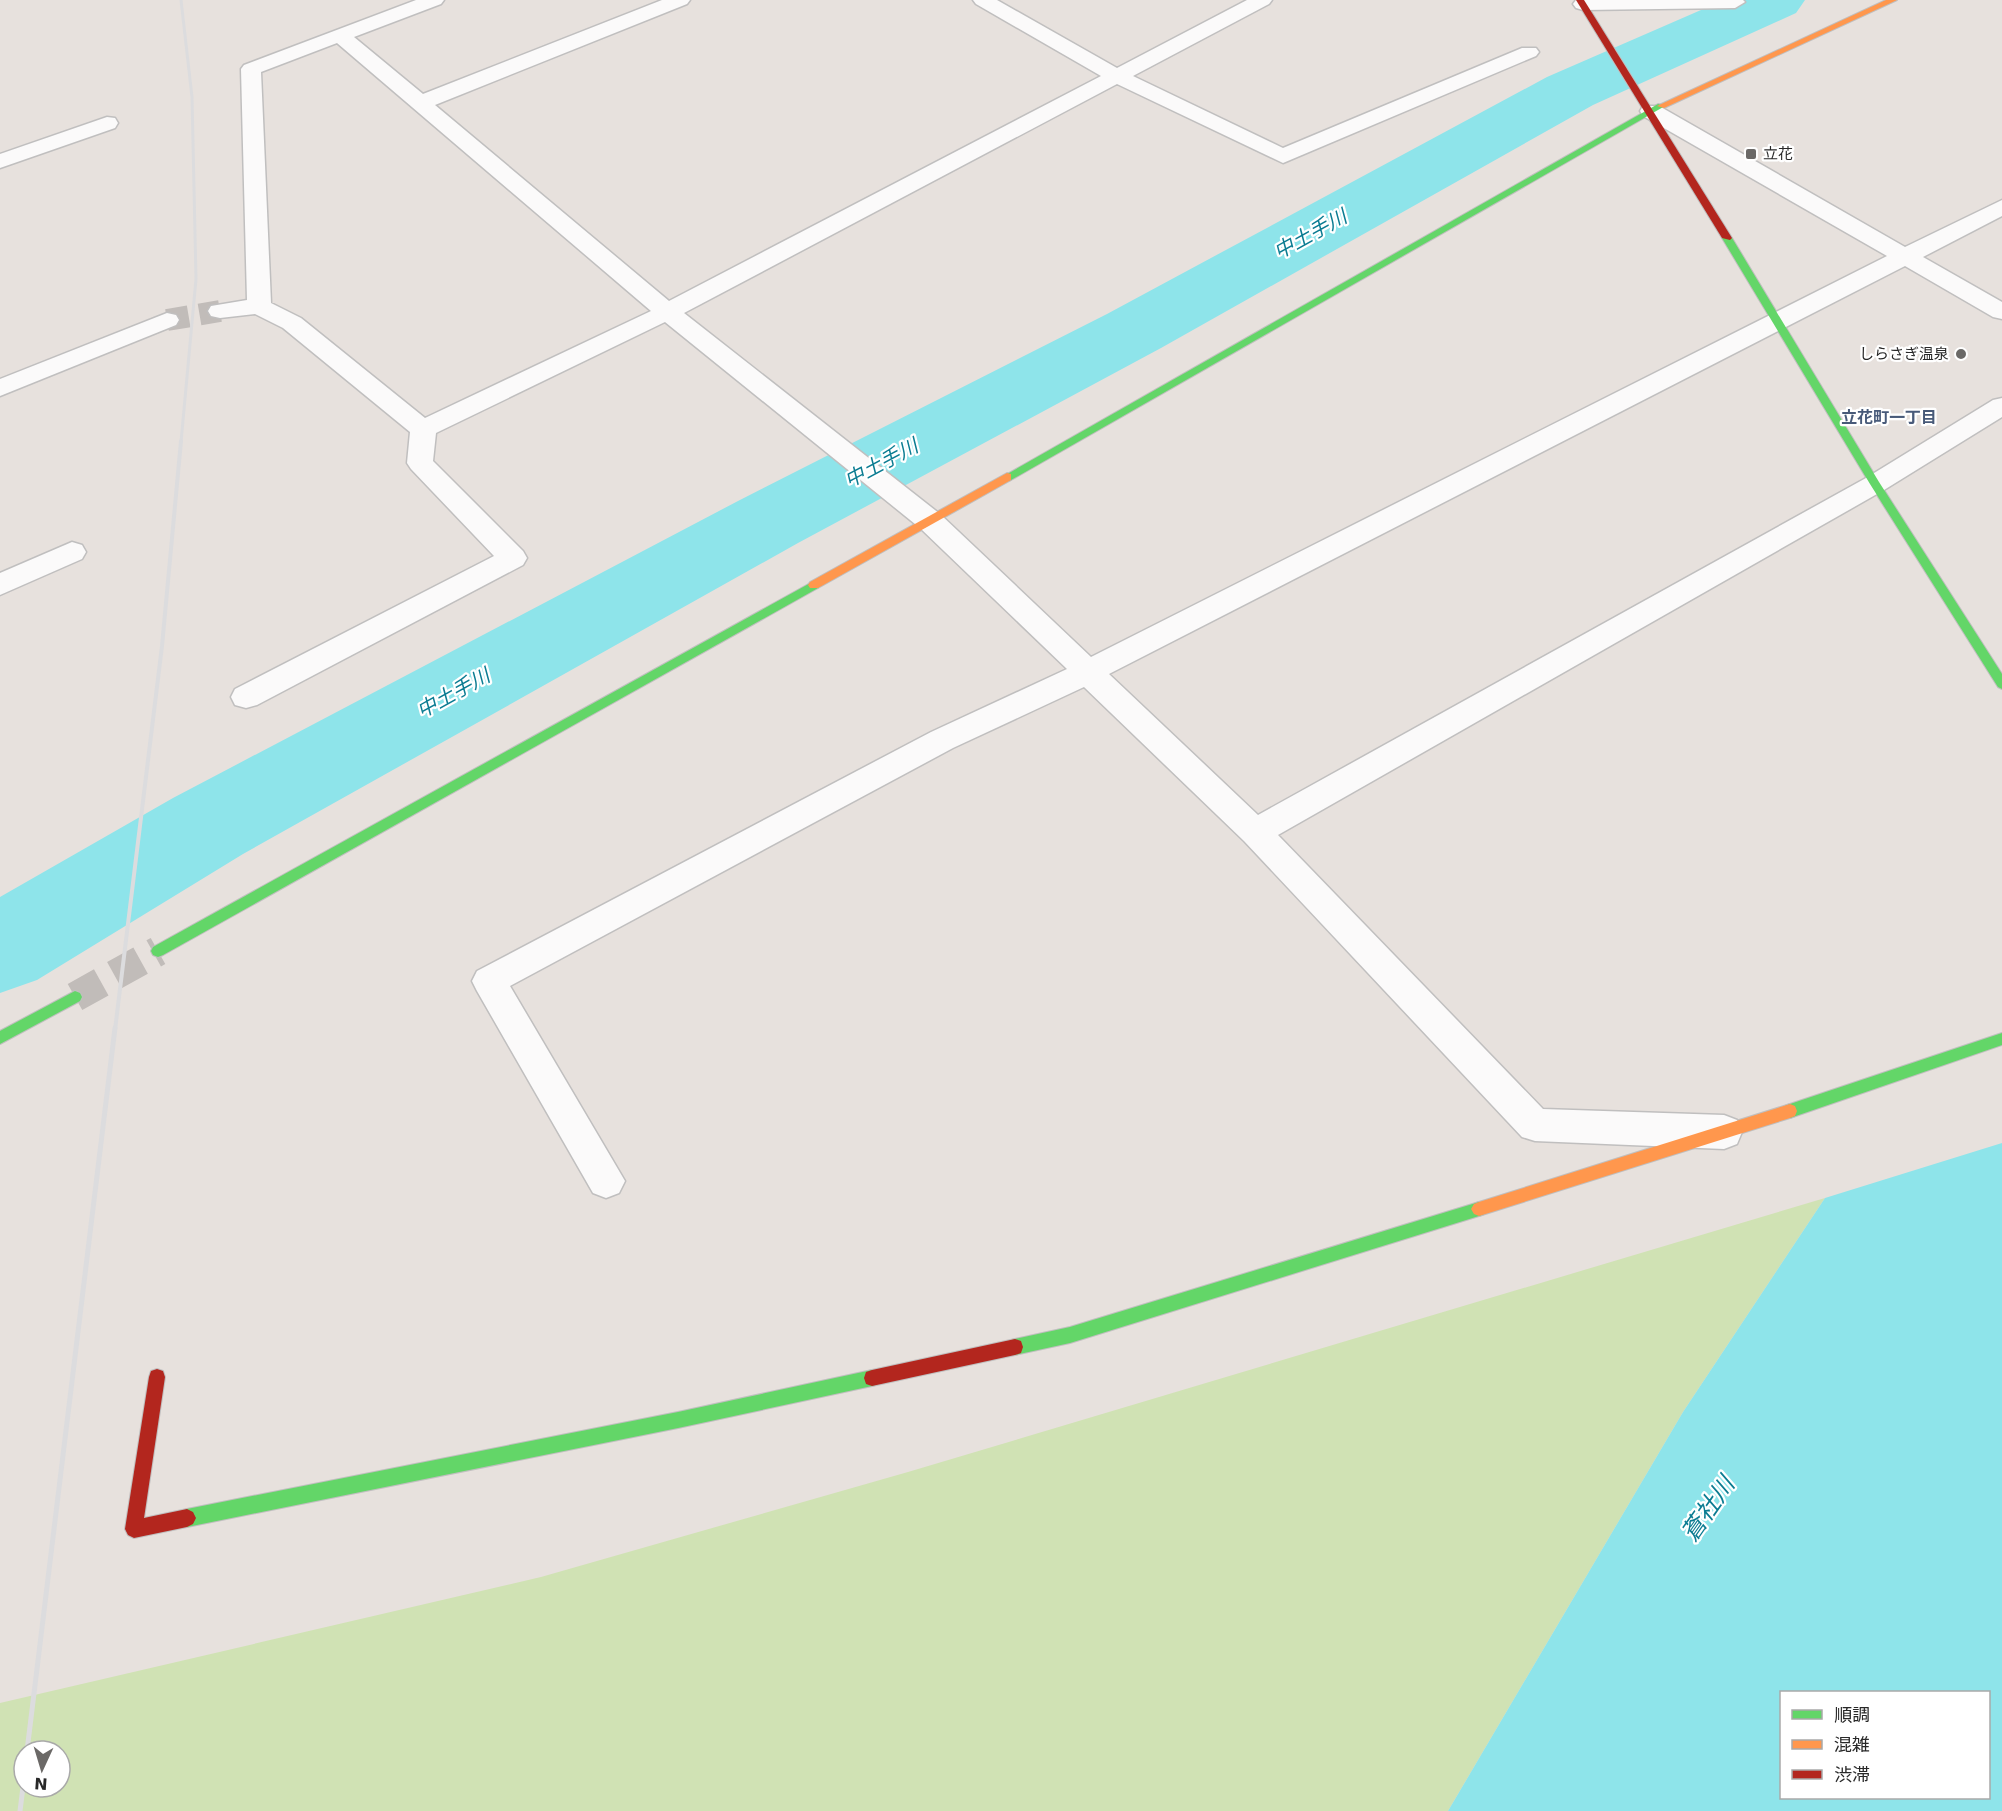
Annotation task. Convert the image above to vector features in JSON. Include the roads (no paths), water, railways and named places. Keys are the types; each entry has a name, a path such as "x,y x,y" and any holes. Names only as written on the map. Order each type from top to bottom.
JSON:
{"street":[{"path":"258,306 251,69 434,0"},
{"path":"420,103 680,0"},
{"path":"983,0 1116,76 1283,156 1529,52"},
{"path":"423,429 667,312 1262,0"},
{"path":"158,951 930,521 1648,107 1893,0"},
{"path":"1582,2 1648,107 1875,484 2002,684"},
{"path":"1582,2 1735,2"},
{"path":"341,36 667,312 930,521 1086,673 1255,832 1535,1125 1730,1132"},
{"path":"1648,107 1903,257 2002,312"},
{"path":"0,161 107,123"},
{"path":"606,1181 489,981 942,740 1086,673 2002,207"},
{"path":"220,311 258,306 292,323 423,429"},
{"path":"0,388 167,320"},
{"path":"1255,832 1875,484 2002,406"},
{"path":"246,697 513,558 420,463 423,429"},
{"path":"0,585 72,552"},
{"path":"0,1038 75,997"},
{"path":"157,1377 134,1529 666,1423 1070,1335 1730,1132 2002,1039"}],"water":[{"name":"蒼社川","path":"2002,1143 2002,1811 1448,1811 1683,1412 1825,1198"}],"waterway":[{"name":"中土手川","path":"0,949 208,826 768,522 1134,331 1570,91 1775,0"}],"tunnel":[{"path":"167,320 220,311"},
{"path":"75,997 158,951"}],"railway":[{"path":"181,0 192,97 196,279 181,442"},
{"path":"115,1030 162,646 181,441"},
{"path":"28,1739 115,1028"},
{"path":"20,1811 22,1799"}],"place":[{"name":"立花","path":"1751,154"},
{"name":"しらさぎ温泉","path":"1961,354"}],"district":[{"name":"立花町一丁目","path":"1889,417"}]}
